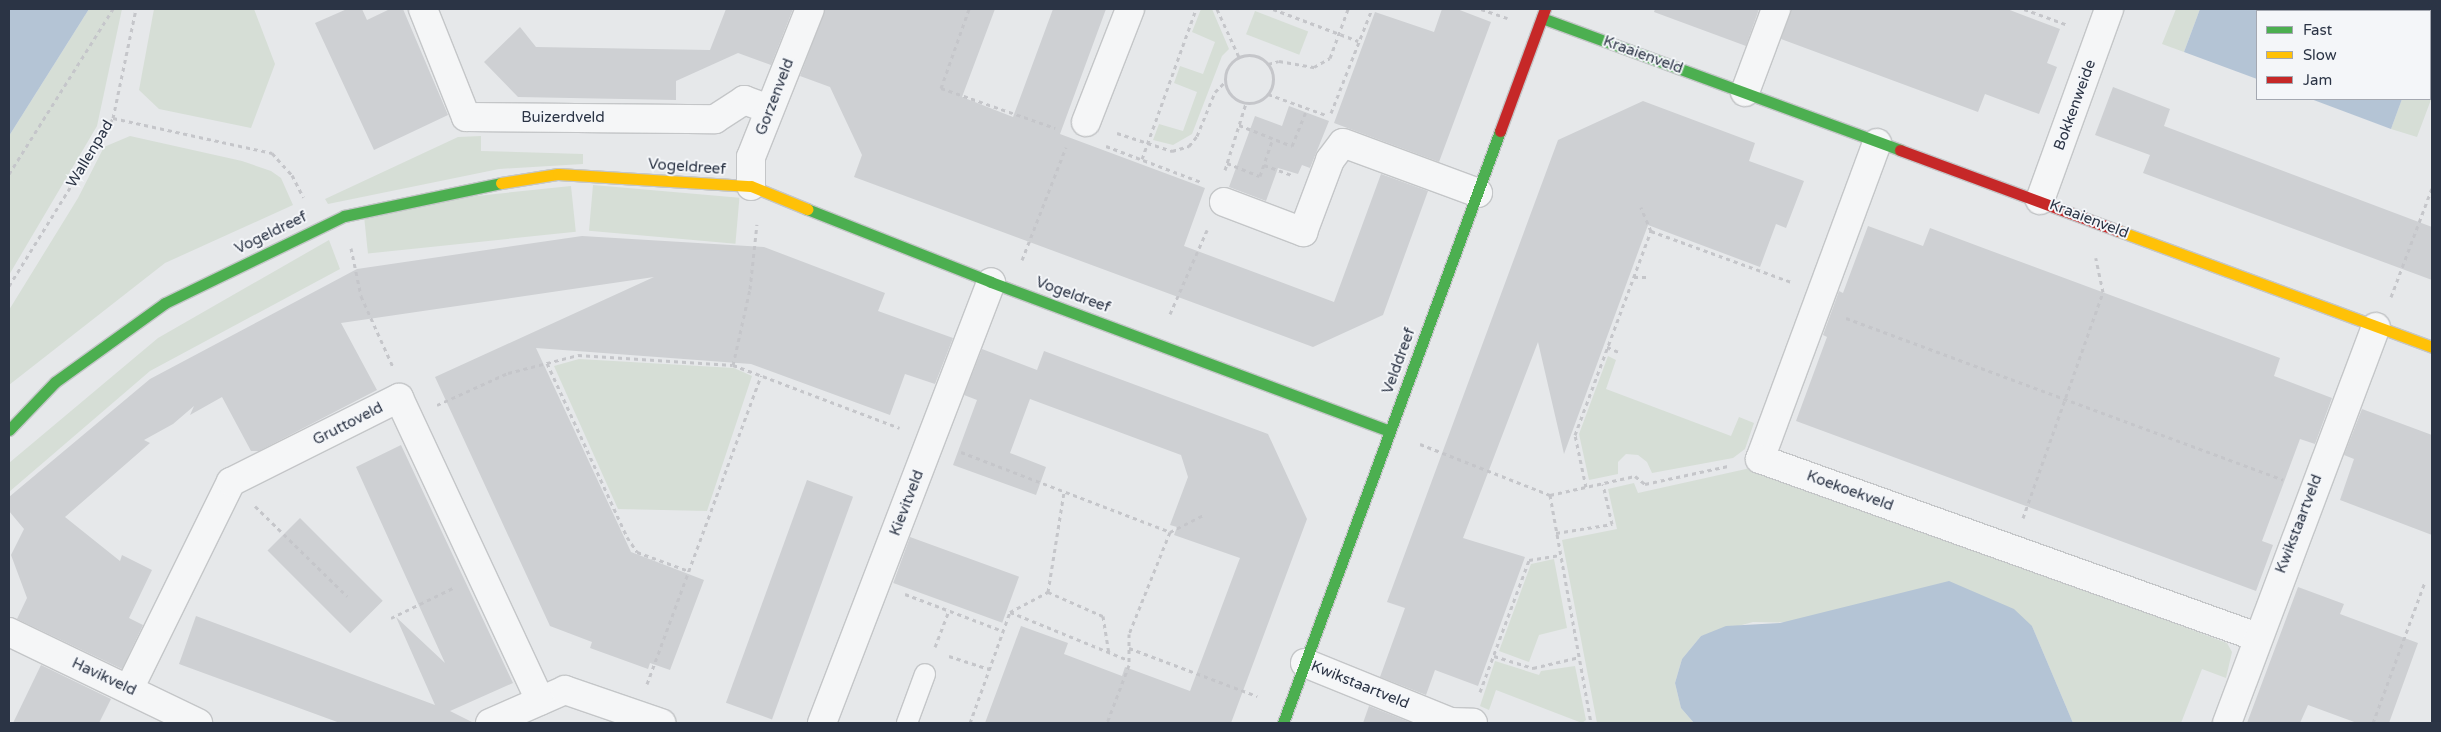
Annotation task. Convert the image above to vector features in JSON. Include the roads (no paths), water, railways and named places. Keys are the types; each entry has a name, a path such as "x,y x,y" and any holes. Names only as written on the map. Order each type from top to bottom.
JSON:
{"street":[{"name":"Buizerdveld","path":"423,9 466,117 715,119 744,100 770,109"},
{"name":"Gorzenveld","path":"755,189 751,157 810,9"},
{"path":"1082,132 1130,9"},
{"path":"1745,92 1776,9"},
{"name":"Bokkenweide","path":"2040,200 2109,9"},
{"name":"Kraaienveld","path":"1544,13 1877,143 2040,200 2432,347"},
{"name":"Velddreef","path":"1283,723 1544,13"},
{"path":"1217,194 1303,232 1330,160 1343,143 1478,193"},
{"name":"Koekoekveld","path":"1877,143 1760,459 2257,637"},
{"name":"Vogeldreef","path":"9,430 55,382 165,303 318,227 344,216 448,192 558,174 755,189 1001,285 1389,431"},
{"name":"Kievitveld","path":"822,723 932,441 1001,285"},
{"name":"Kwikstaartveld","path":"2227,723 2311,490 2377,327"},
{"name":"Gruttoveld","path":"129,689 231,482 404,408 483,574 540,701"},
{"name":"Havikveld","path":"9,632 198,723"},
{"name":"Kwikstaartveld","path":"1305,663 1450,722 1471,723"},
{"path":"490,723 565,690 648,719"}],"lane":[{"path":"906,723 925,674"}],"water":[{"path":"9,9 89,9 9,136"},
{"path":"2200,9 2432,9 2432,33 2431,10 2256,10 2256,79 2184,52"},
{"path":"2314,100 2402,100 2391,129"},
{"path":"1949,581 2014,609 2032,626 2073,723 1694,723 1681,708 1675,683 1682,659 1701,636 1726,626 1780,623"}]}
